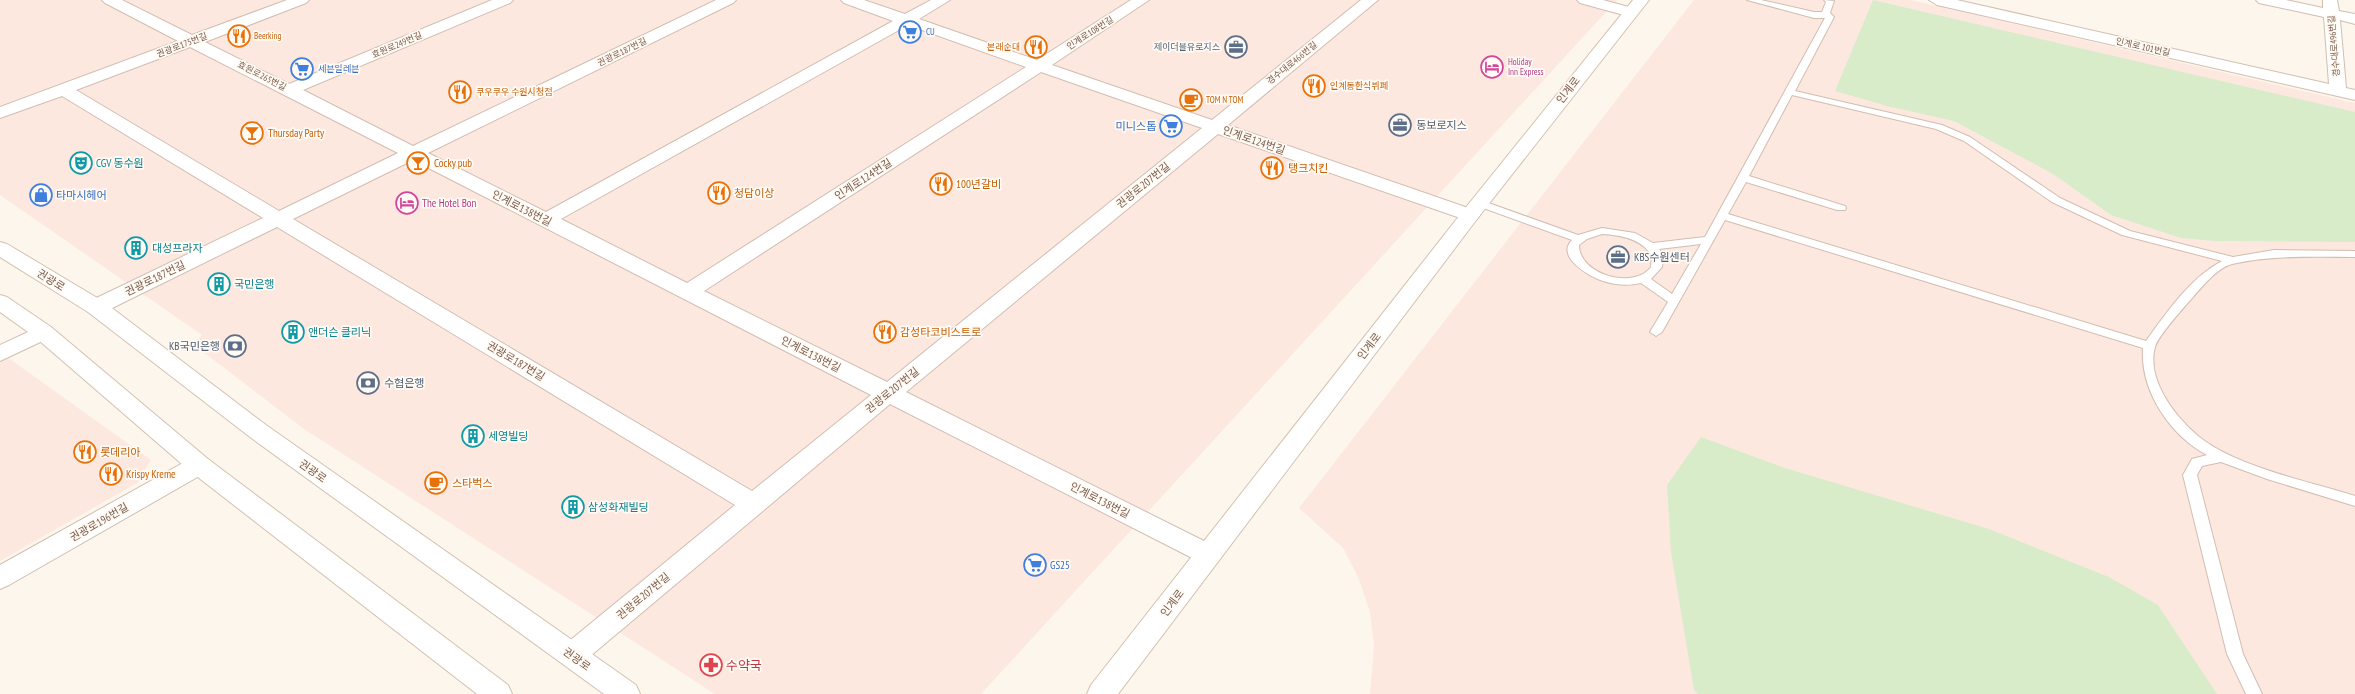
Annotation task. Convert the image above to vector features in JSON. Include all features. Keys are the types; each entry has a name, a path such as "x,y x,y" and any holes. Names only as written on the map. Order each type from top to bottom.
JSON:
{"street":[{"name":"효원로265번길","path":"110,0 413,153"},
{"name":"권광로175번길","path":"0,113 301,0"},
{"name":"효원로249번길","path":"289,90 505,0"},
{"name":"권광로187번길","path":"96,307 728,0"},
{"name":"인계로124번길","path":"849,0 1215,127 1474,209"},
{"path":"545,220 942,0"},
{"name":"인계로108번길","path":"1039,66 1141,0"},
{"name":"경수대로466번길","path":"1215,127 1370,0"},
{"path":"1585,0 1636,6"},
{"name":"인계로 101번길","path":"1937,0 2348,94"},
{"path":"2264,0 2330,7 2355,19"},
{"name":"인계로","path":"1101,694 1474,209 1636,6"},
{"name":"경수대로496번길","path":"2330,7 2348,94"},
{"name":"인계로124번길","path":"688,292 1039,66"},
{"path":"64,90 278,218"},
{"name":"권광로207번길","path":"572,655 888,393 1215,127"},
{"name":"인계로138번길","path":"413,153 1209,555"},
{"name":"권광로187번길","path":"278,218 753,504"},
{"name":"권광로","path":"0,248 96,307 258,432 626,694"},
{"path":"0,302 43,332 198,465 498,694"},
{"path":"0,354 43,332"},
{"name":"권광로196번길","path":"0,578 198,465"}],"lane":[{"path":"1751,0 1814,15 1826,14"},
{"path":"1826,14 1830,1 1828,0"},
{"path":"1656,332 1709,240 1830,17 1826,14"},
{"path":"1789,92 1939,127 1967,139 2056,200 2126,233 2235,261"},
{"path":"1742,178 1840,208"},
{"path":"1474,209 1578,239"},
{"path":"1722,216 2149,346"},
{"path":"1616,231 1641,240 1652,247 1658,256 1659,264 1655,272 1643,279 1620,282 1591,273 1574,258 1572,250 1578,239 1590,232 1616,231"},
{"path":"1652,247 1709,240"},
{"path":"2355,254 2251,256 2226,263 2206,278 2171,316 2149,346 2146,360 2150,378 2159,399 2197,442 2222,457 2355,501"},
{"path":"1643,279 1674,301"},
{"path":"2222,457 2197,462 2190,475 2236,654 2254,694"}],"shaded area":[{"path":"0,0 1617,0 981,694 715,694 304,429 194,345 202,335 0,195"},
{"name":"KBS수원센터","path":"1694,0 1911,0 2355,103 2355,694 1370,694 1374,646 1370,612 1358,577 1343,548 1299,508"},
{"path":"0,352 151,460 137,483 0,561"}],"green space":[{"path":"1873,0 2355,112 2355,242 2215,241 2181,238 2111,215 2053,174 1954,121 1887,106 1835,91"},
{"path":"1701,437 1785,468 1989,529 2109,577 2158,605 2217,694 1698,694 1694,690 1671,552 1667,485"}],"place":[{"name":"CU","path":"910,32"},
{"name":"Beerking","path":"239,36"},
{"name":"본래순대","path":"1036,47"},
{"name":"제이더블유로지스","path":"1236,47"},
{"name":"Holiday Inn Express","path":"1492,67"},
{"name":"세븐일레븐","path":"302,69"},
{"name":"인계동한식뷔페","path":"1314,86"},
{"name":"쿠우쿠우 수원시청점","path":"460,92"},
{"name":"TOM N TOM","path":"1191,100"},
{"name":"동보로지스","path":"1400,125"},
{"name":"미니스톱","path":"1171,126"},
{"name":"Thursday Party","path":"252,133"},
{"name":"CGV 동수원","path":"81,163"},
{"name":"Cocky pub","path":"418,163"},
{"name":"탱크치킨","path":"1272,168"},
{"name":"100년갈비","path":"941,184"},
{"name":"청담이상","path":"719,193"},
{"name":"타마시헤어","path":"41,195"},
{"name":"The Hotel Bon","path":"407,203"},
{"name":"대성프라자","path":"136,248"},
{"name":"KBS수원센터","path":"1618,257"},
{"name":"국민은행","path":"219,284"},
{"name":"앤더슨 클리닉","path":"293,332"},
{"name":"감성타코비스트로","path":"885,332"},
{"name":"KB국민은행","path":"235,346"},
{"name":"수협은행","path":"368,383"},
{"name":"세영빌딩","path":"473,436"},
{"name":"롯데리아","path":"85,452"},
{"name":"Krispy Kreme","path":"111,474"},
{"name":"스타벅스","path":"436,483"},
{"name":"삼성화재빌딩","path":"573,507"},
{"name":"GS25","path":"1035,565"},
{"name":"수약국","path":"711,665"}]}
